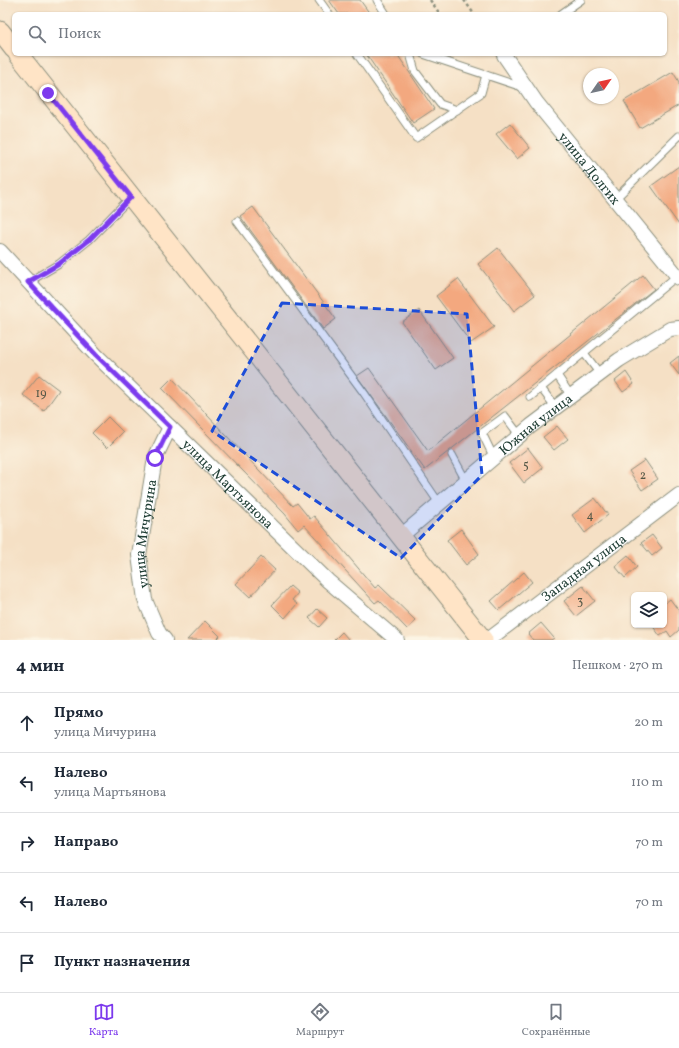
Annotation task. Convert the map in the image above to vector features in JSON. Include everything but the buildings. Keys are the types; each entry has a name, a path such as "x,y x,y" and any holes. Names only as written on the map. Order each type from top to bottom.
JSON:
{"main road":[{"path":"0,31 12,46"},
{"path":"20,56 483,640"}],"street":[{"name":"улица Долгих","path":"505,56 536,102 676,271"},
{"name":"улица Мартьянова","path":"0,251 96,355 328,581 397,640"},
{"name":"Южная улица","path":"400,536 520,436 600,374 619,360 670,329 679,328"},
{"name":"улица Мичурина","path":"165,640 160,633 145,600 139,555 155,458 170,427"},
{"name":"Западная улица","path":"488,640 679,495"}],"lane":[{"path":"319,0 328,12"},
{"path":"377,0 385,12"},
{"path":"564,12 581,0"},
{"path":"358,56 416,138 481,93 486,75"},
{"path":"411,56 415,71 440,104 457,110"},
{"path":"429,56 527,89"},
{"path":"615,199 679,136"},
{"path":"28,282 59,264 89,240 131,197"},
{"path":"237,221 364,393 439,503"},
{"path":"530,397 584,353 676,271"},
{"path":"584,353 600,374"},
{"path":"557,375 571,396"},
{"path":"541,388 556,408"},
{"path":"494,458 482,433 505,416 520,436"},
{"path":"452,455 466,481"}],"path":[{"path":"430,0 439,12"},
{"path":"464,0 473,12"}],"highlighted area":[{"path":"282,303 467,314 482,475 401,558 212,431"}],"route":[{"path":"48,93 131,197 89,240 59,264 28,282 96,355 170,427 155,458"}]}
